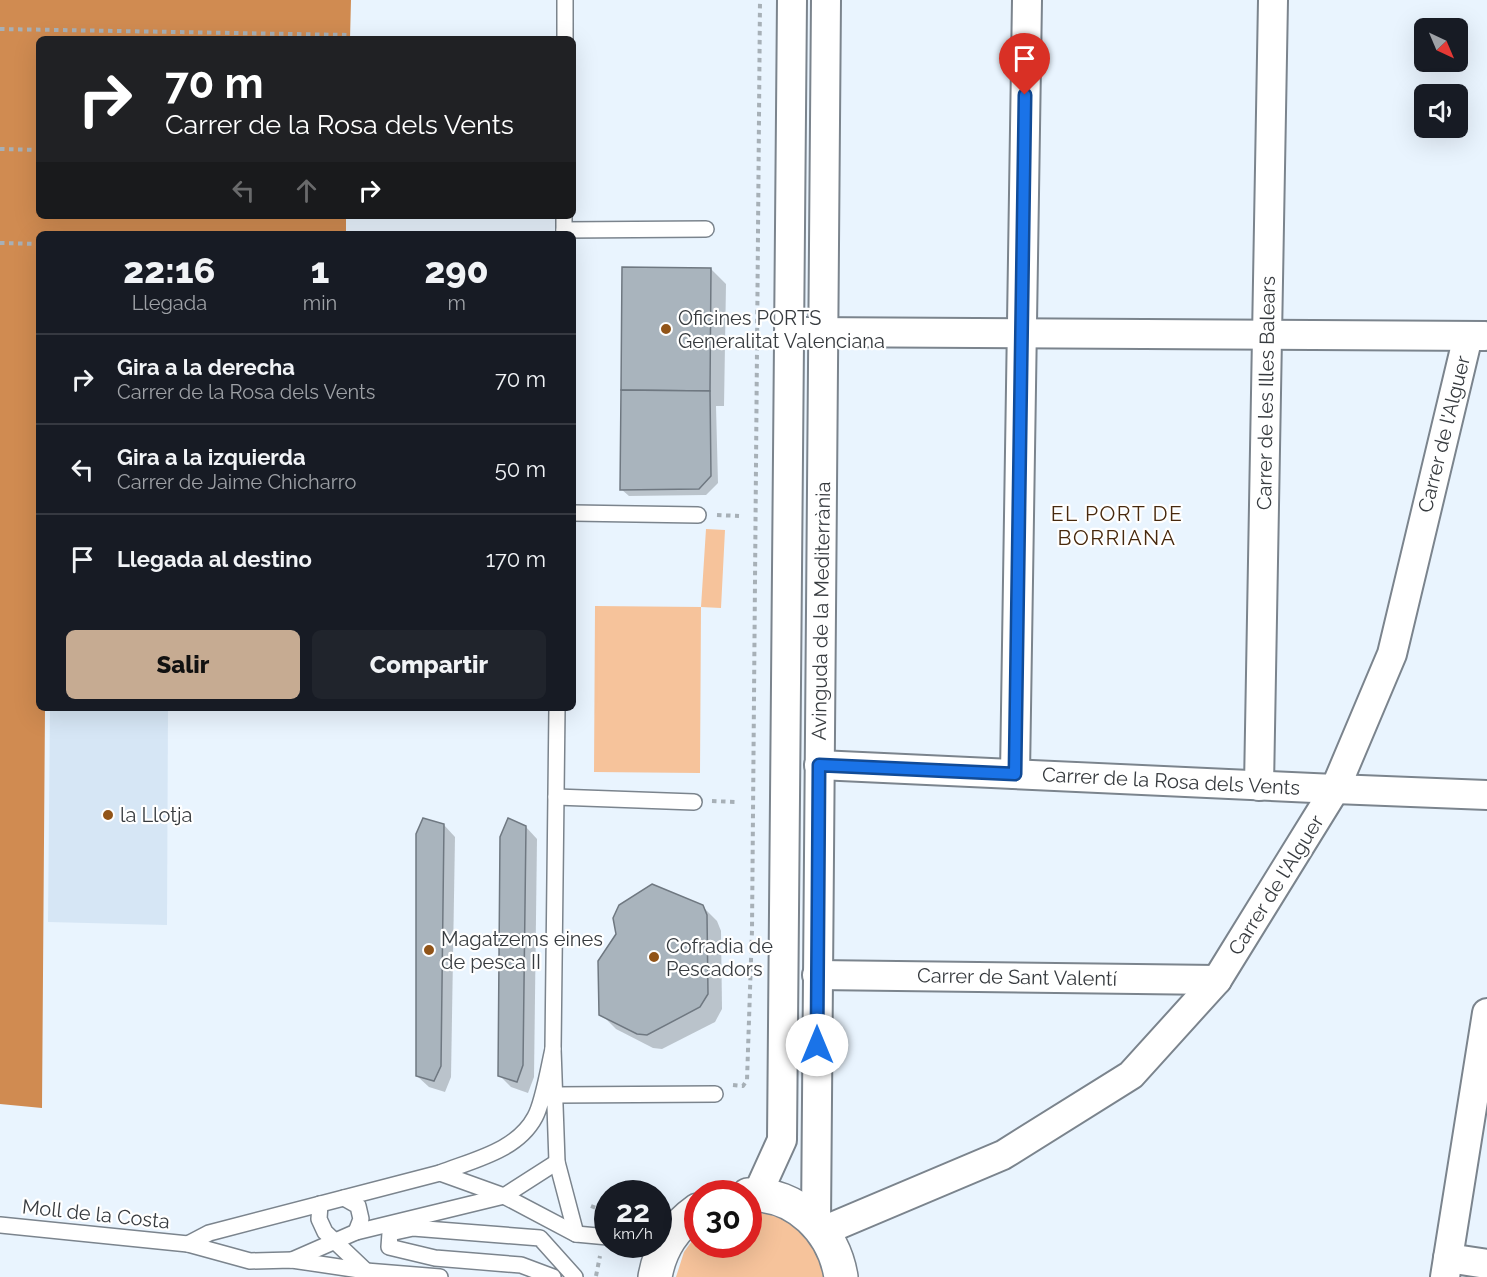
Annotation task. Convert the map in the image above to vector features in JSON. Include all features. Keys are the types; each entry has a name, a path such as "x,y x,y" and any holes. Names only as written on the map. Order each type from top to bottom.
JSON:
{"street":[{"name":"Avinguda de la Mediterrània","path":"761,1180 782,1140 792,0"},
{"name":"Avinguda de la Mediterrània","path":"819,1227 817,975 826,0"},
{"path":"1015,774 1027,0"},
{"name":"Carrer de les Illes Balears","path":"1259,786 1273,0"},
{"path":"789,332 1477,336"},
{"name":"Carrer de l'Alguer","path":"819,1227 1003,1155 1131,1075 1217,980 1335,789 1392,654 1477,336"},
{"name":"Carrer de la Rosa dels Vents","path":"819,765 1487,795"},
{"name":"Carrer de Sant Valentí","path":"817,975 1217,980"},
{"path":"1487,1013 1479,1115 1446,1268 1487,1264"},
{"path":"762,1197 789,1203 819,1227 832,1246 842,1277"},
{"path":"672,1232 684,1220"},
{"path":"655,1277 658,1258"}],"lane":[{"path":"565,0 565,36"},
{"path":"564,226 706,229"},
{"path":"576,513 698,515"},
{"path":"557,711 553,1049 557,1162 576,1234"},
{"path":"556,796 694,802"},
{"path":"188,1244 210,1233 440,1173 503,1149 522,1135 536,1117 553,1049"},
{"path":"556,1095 720,1089"},
{"path":"292,1260 356,1232 504,1196 557,1162"},
{"path":"440,1173 504,1196 576,1234 594,1236"},
{"path":"344,1198 358,1206 361,1219 356,1232"},
{"path":"320,1204 319,1219 325,1232 366,1270"},
{"name":"Moll de la Costa","path":"0,1225 188,1244 250,1261 292,1260"},
{"path":"553,1277 521,1265 435,1258 390,1247 390,1233 413,1228 540,1238 575,1277"},
{"path":"292,1260 440,1277"}],"path":[{"path":"720,1089 743,1086 747,1080 752,941 760,0"},
{"path":"0,29 350,35"},
{"path":"0,149 36,150"},
{"path":"0,243 36,244"},
{"path":"586,1203 594,1207"}],"shaded area":[{"path":"0,0 351,0 350,36 36,36 36,219 346,219 346,231 36,231 36,711 45,711 42,1108 0,1104"},
{"path":"706,529 725,530 721,608 701,607"},
{"path":"595,606 701,607 700,773 594,772"},
{"name":"la Llotja","path":"50,711 168,711 167,925 48,922"},
{"path":"762,1213 790,1223 806,1236 813,1244 825,1277 676,1277 684,1252 684,1258 762,1258"}],"building":[{"name":"Oficines PORTS Generalitat Valenciana","path":"622,267 711,268 710,391 621,390"},
{"path":"621,390 710,391 711,476 699,489 620,490"},
{"name":"Magatzems eines de pesca II","path":"423,818 444,824 441,1066 434,1081 416,1076 416,834"},
{"path":"508,818 526,826 523,1065 517,1082 498,1076 500,837"},
{"name":"Cofradia de Pescadors","path":"652,884 703,905 707,915 708,994 700,1007 647,1035 637,1034 599,1015 598,961 616,934 613,918 619,905"}],"place":[{"name":"Oficines PORTS Generalitat Valenciana","path":"666,329"},
{"name":"la Llotja","path":"108,815"},
{"name":"Magatzems eines de pesca II","path":"429,950"},
{"name":"Cofradia de Pescadors","path":"654,957"}],"district":[{"name":"EL PORT DE BORRIANA","path":"1117,526"}],"route":[{"path":"817,1045 819,765 1015,774 1025,95"}]}
